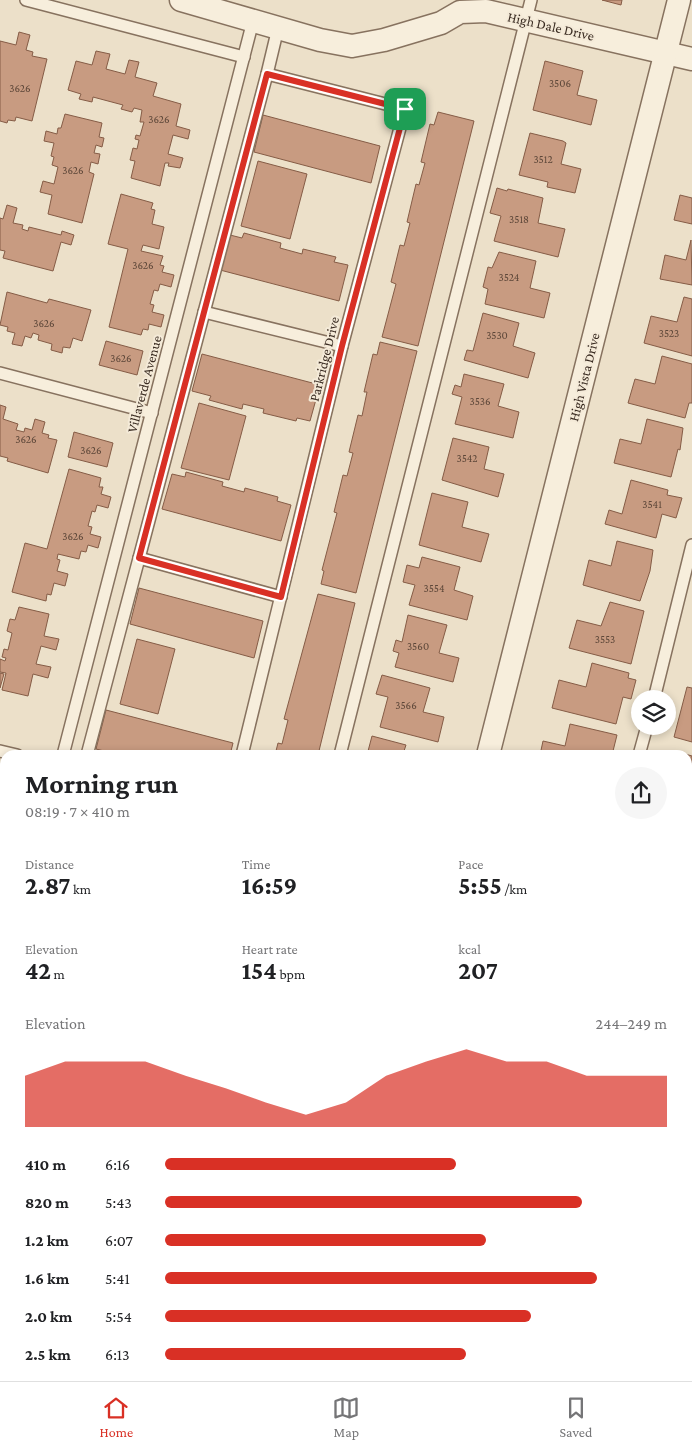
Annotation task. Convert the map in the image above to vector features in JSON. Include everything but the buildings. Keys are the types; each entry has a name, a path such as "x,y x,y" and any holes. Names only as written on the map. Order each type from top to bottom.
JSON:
{"street":[{"name":"High Dale Drive","path":"181,0 320,40 352,46 384,40 433,25 460,12 529,10 666,53 692,59"},
{"name":"High Vista Drive","path":"489,750 679,0"}],"lane":[{"path":"26,0 244,57"},
{"path":"341,750 529,10"},
{"name":"Villaverde Avenue","path":"64,750 254,21"},
{"path":"88,750 278,28"},
{"name":"Parkridge Drive","path":"243,750 342,346 405,109 267,74"},
{"path":"204,312 342,346"},
{"path":"0,373 152,412"},
{"path":"656,690 692,545"},
{"path":"139,558 281,597"},
{"path":"641,750 645,735"}],"route":[{"path":"267,74 405,109 342,346 281,597 139,558 267,74"}]}
